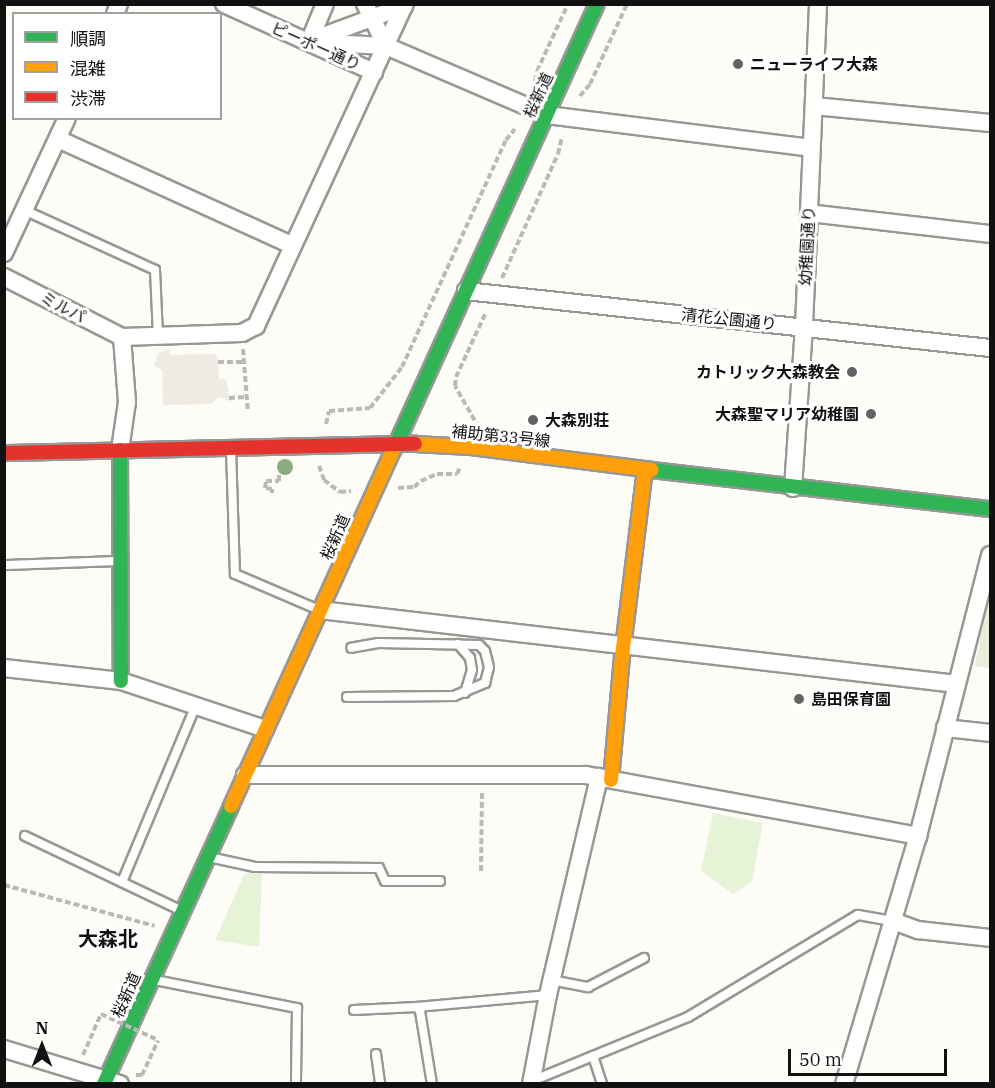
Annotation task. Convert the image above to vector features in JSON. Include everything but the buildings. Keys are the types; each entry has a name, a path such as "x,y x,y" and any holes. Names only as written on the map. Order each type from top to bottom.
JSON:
{"street":[{"name":"ピーポー通り","path":"225,4 374,72"},
{"path":"309,42 325,4"},
{"name":"桜新道","path":"110,1081 151,979 597,4"},
{"name":"幼稚園通り","path":"793,488 804,326 818,4"},
{"path":"309,42 368,11 404,5"},
{"path":"121,681 120,450 127,402 123,337 242,333 256,326 404,5"},
{"path":"368,11 386,46"},
{"path":"309,42 386,46 547,115 811,148"},
{"path":"814,106 990,123"},
{"path":"4,253 66,120"},
{"path":"58,140 292,245"},
{"path":"809,213 990,234"},
{"name":"ミルパ","path":"4,277 123,337"},
{"name":"清花公園通り","path":"466,291 990,348"},
{"name":"補助第33号線","path":"4,453 395,443 470,447 793,488 990,509"},
{"path":"531,1082 550,987 605,779 645,470"},
{"path":"844,1083 918,836 990,555"},
{"path":"320,610 624,643 957,684"},
{"path":"4,668 121,681 266,729"},
{"path":"945,728 990,733"},
{"path":"245,775 482,775 605,779 918,836"},
{"path":"893,921 918,930 990,938"},
{"path":"4,1049 110,1081"}],"lane":[{"path":"24,210 155,270 158,336"},
{"path":"231,447 235,574 320,610"},
{"path":"4,565 120,561"},
{"path":"347,697 454,696 485,683 488,676 488,657 478,645 378,643 351,648"},
{"path":"458,644 466,650 471,664 471,678 465,693"},
{"path":"122,882 196,705"},
{"path":"25,836 182,912"},
{"path":"207,857 255,867 379,868 385,881 440,881"},
{"path":"531,1082 688,1017 858,915 893,921"},
{"path":"354,1010 417,1007 550,987 588,987 644,958"},
{"path":"151,979 297,1008 296,1083"},
{"path":"417,1007 420,1011 432,1083"},
{"path":"376,1054 380,1083"},
{"path":"593,1056 602,1083"}],"path":[{"path":"532,92 537,71 568,4"},
{"path":"580,96 590,84 627,4"},
{"path":"326,423 329,411 370,408 402,367 506,140 516,127"},
{"path":"505,270 558,154 562,135"},
{"path":"480,426 455,386 456,377 489,304"},
{"path":"242,333 248,412"},
{"path":"218,362 244,362"},
{"path":"392,379 398,379"},
{"path":"229,398 246,397"},
{"path":"318,463 324,480 340,492"},
{"path":"271,492 272,489 266,488 266,481 279,481 279,472"},
{"path":"414,487 437,474 457,474"},
{"path":"482,775 482,871"},
{"path":"4,885 173,931"},
{"path":"85,1049 101,1014 158,1041 142,1075"}],"green space":[{"path":"989,592 990,668 975,666"},
{"path":"713,813 763,823 752,881 733,894 701,871"},
{"path":"245,873 262,874 259,947 215,940"}],"shaded area":[{"path":"169,349 171,355 214,354 218,358 219,379 226,379 231,402 219,397 211,404 163,405 162,370 154,366 158,353"}],"traffic: fast":[{"path":"394,449 597,4"},
{"path":"120,450 121,681"},
{"path":"652,470 990,509"},
{"path":"104,1084 231,806"}],"traffic: slow":[{"path":"415,444 470,447 652,470"},
{"path":"231,806 394,449"},
{"path":"611,780 622,656 645,470"}],"traffic: jam":[{"path":"4,453 415,444"}],"place":[{"name":"ニューライフ大森","path":"738,64"},
{"name":"カトリック大森教会","path":"852,372"},
{"name":"大森聖マリア幼稚園","path":"871,414"},
{"name":"大森別荘","path":"533,420"},
{"name":"島田保育園","path":"799,699"}],"district":[{"name":"大森北","path":"108,938"}]}
